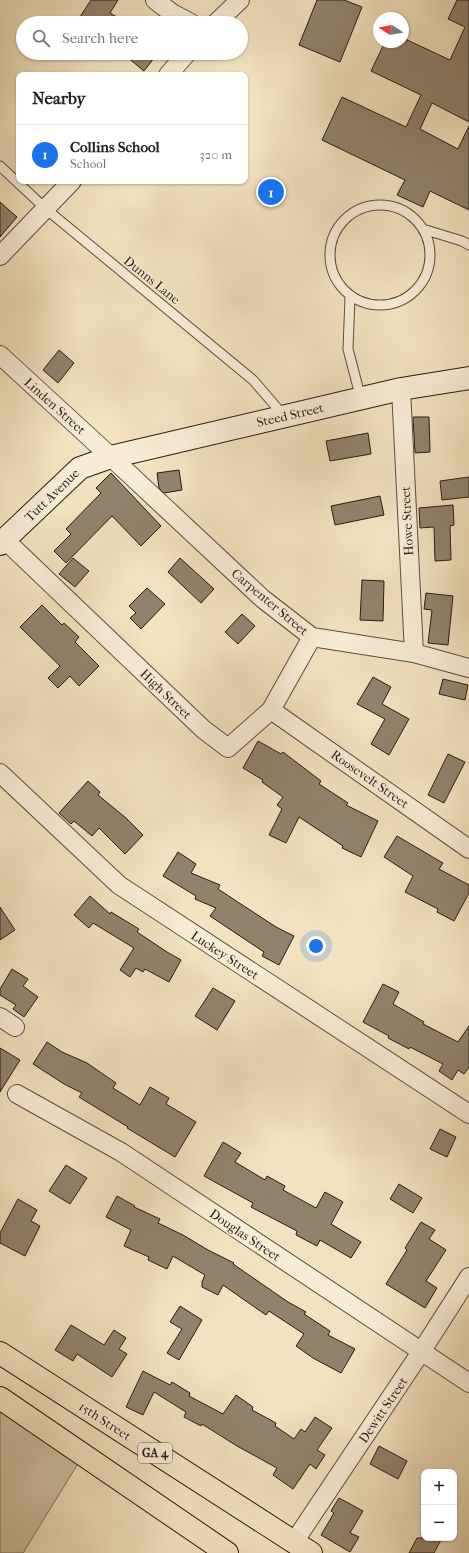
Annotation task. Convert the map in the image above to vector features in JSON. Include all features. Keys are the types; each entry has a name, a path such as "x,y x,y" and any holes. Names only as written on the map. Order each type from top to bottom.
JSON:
{"main road":[{"name":"15th Street","path":"0,1353 302,1548"},
{"path":"0,1398 228,1553"}],"street":[{"path":"155,0 178,16"},
{"path":"223,16 240,0"},
{"path":"171,72 181,60"},
{"path":"0,256 69,184"},
{"name":"Linden Street","path":"0,355 111,456"},
{"name":"Steed Street","path":"111,456 401,389 469,378"},
{"name":"Howe Street","path":"401,389 414,652"},
{"name":"Tutt Avenue","path":"2,542 80,468 111,456"},
{"name":"Carpenter Street","path":"111,456 262,599 312,638 414,652 469,668"},
{"name":"High Street","path":"2,542 203,729 228,748 271,710 312,638"},
{"name":"Roosevelt Street","path":"271,710 469,849"},
{"name":"Luckey Street","path":"0,773 119,886 469,1114"},
{"path":"0,1017 15,1027"},
{"name":"Douglas Street","path":"17,1094 121,1152 469,1383"},
{"name":"Dewitt Street","path":"302,1548 421,1352 469,1277"}],"lane":[{"name":"Dunns Lane","path":"0,166 16,181"},
{"name":"Dunns Lane","path":"19,184 46,209 254,380 285,417"},
{"path":"426,230 432,260 422,285 401,302 372,306 350,297 335,280 329,247 335,230 351,212 366,204 394,204 426,230 462,241 469,245"},
{"path":"350,297 348,349 361,399"}],"shaded area":[{"path":"0,1389 87,1449 23,1553 0,1553"}],"building":[{"path":"91,0 118,0 110,13 115,16 81,16"},
{"path":"317,0 344,0 362,7 340,62 299,45"},
{"path":"457,0 469,0 469,122 432,103 420,129 458,149 469,126 469,210 430,191 423,207 397,195 405,180 322,140 342,97 406,127 421,95 371,71 382,48 409,48 409,41 450,60 465,27 448,19"},
{"path":"131,60 153,60 144,71"},
{"path":"0,202 17,217 0,237"},
{"path":"59,350 74,363 58,383 43,370"},
{"path":"413,417 429,417 430,452 415,453"},
{"path":"368,433 371,454 330,461 326,441"},
{"path":"179,470 182,490 164,493 159,488 157,473"},
{"path":"111,473 161,526 141,546 112,516 66,563 54,551 71,534 66,529 101,493 96,488"},
{"path":"469,477 469,497 442,500 440,481"},
{"path":"380,496 384,515 335,525 331,506"},
{"path":"453,505 454,525 450,526 451,560 435,561 434,527 420,528 419,508"},
{"path":"73,558 89,571 75,587 59,574"},
{"path":"180,558 214,589 201,603 168,572"},
{"path":"362,580 384,581 383,621 360,620"},
{"path":"147,588 165,604 141,629 130,618 136,613 129,606"},
{"path":"426,593 453,596 448,645 428,643 432,610 424,609"},
{"path":"42,605 62,625 64,623 79,637 75,642 99,666 79,686 70,676 58,688 48,678 60,666 20,627"},
{"path":"242,614 255,626 238,644 225,632"},
{"path":"373,677 391,687 382,704 409,719 389,755 371,744 385,719 357,704"},
{"path":"443,679 468,685 465,700 439,694"},
{"path":"258,741 281,754 283,752 321,781 319,784 348,803 346,805 378,821 361,857 342,848 343,846 299,817 286,843 269,835 282,809 277,805 283,797 262,782 263,780 243,768"},
{"path":"448,754 465,762 444,803 428,795"},
{"path":"88,781 100,792 98,795 126,818 143,835 125,854 99,828 92,836 74,821 71,824 59,813"},
{"path":"397,836 443,863 439,869 469,885 469,893 454,921 437,912 438,909 405,892 413,876 384,857"},
{"path":"178,852 196,864 191,873 220,885 218,889 276,927 294,936 279,965 262,956 264,952 210,916 216,908 195,899 196,896 163,876"},
{"path":"90,896 110,914 111,912 139,929 137,932 181,960 169,982 145,969 143,972 136,968 130,977 120,970 134,948 93,923 89,928 74,915"},
{"path":"0,907 15,930 0,940"},
{"path":"12,969 28,979 23,986 38,997 24,1017 13,1009 16,1005 0,995 0,989"},
{"path":"383,984 399,992 393,1004 424,1022 423,1024 458,1042 469,1026 469,1067 464,1074 458,1070 452,1080 439,1071 443,1064 410,1047 409,1049 388,1038 389,1036 363,1022"},
{"path":"213,988 235,1001 217,1030 195,1016"},
{"path":"47,1042 62,1052 87,1063 116,1083 113,1088 140,1105 150,1087 169,1098 166,1104 196,1122 175,1157 79,1097 82,1093 64,1084 33,1064"},
{"path":"0,1048 20,1060 0,1092"},
{"path":"440,1129 456,1137 447,1157 430,1149"},
{"path":"223,1142 241,1153 235,1162 265,1180 267,1176 285,1186 283,1190 316,1208 325,1192 343,1202 331,1224 361,1242 351,1258 320,1240 317,1246 296,1235 297,1231 251,1207 253,1203 204,1176"},
{"path":"66,1165 87,1178 70,1204 49,1191"},
{"path":"399,1184 422,1198 413,1213 390,1199"},
{"path":"117,1196 135,1206 134,1207 160,1219 158,1223 234,1263 233,1264 288,1302 306,1312 304,1314 330,1331 328,1335 355,1349 341,1373 313,1358 296,1346 304,1334 269,1311 266,1315 223,1285 218,1295 202,1287 202,1282 205,1275 173,1256 167,1269 148,1260 149,1257 124,1246 131,1230 106,1217"},
{"path":"18,1199 37,1210 31,1221 40,1226 25,1256 0,1243 0,1233"},
{"path":"421,1222 435,1230 429,1239 446,1250 426,1281 437,1288 425,1308 386,1284 407,1250 405,1248"},
{"path":"180,1306 202,1320 179,1360 167,1353 182,1329 170,1322"},
{"path":"71,1325 104,1345 114,1330 126,1338 119,1349 127,1354 112,1377 77,1354 73,1361 55,1350"},
{"path":"143,1371 170,1385 172,1382 190,1393 189,1396 223,1414 236,1395 253,1407 252,1410 276,1423 275,1426 294,1439 301,1429 305,1432 315,1417 332,1428 317,1450 325,1455 316,1469 310,1464 293,1489 273,1475 277,1468 237,1446 202,1424 201,1426 184,1417 186,1412 154,1392 143,1415 126,1407"},
{"path":"379,1446 407,1461 398,1479 370,1464"},
{"path":"339,1498 363,1511 350,1533 359,1537 350,1552 321,1535 334,1513 331,1511"},
{"path":"417,1538 421,1538 421,1541 440,1541 434,1553 409,1553"}],"place":[{"name":"Collins School","path":"271,192"}]}
